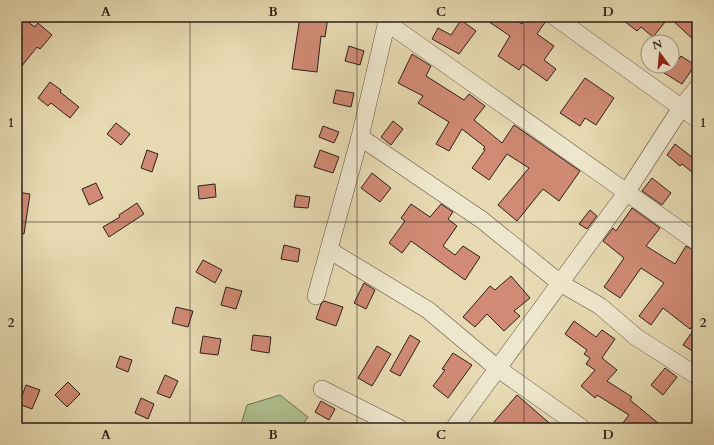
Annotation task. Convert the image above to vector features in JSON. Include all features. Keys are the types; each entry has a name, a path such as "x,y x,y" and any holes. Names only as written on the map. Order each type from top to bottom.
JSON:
{"street":[{"path":"555,17 697,119"},
{"path":"316,296 360,137 387,20 626,193 697,242"},
{"path":"454,428 626,193 681,108 697,88"},
{"path":"360,137 482,220 560,282 600,306 636,337 697,376"},
{"path":"329,250 428,310 497,368 582,428"},
{"path":"322,389 399,428"}],"green space":[{"path":"280,395 308,417 300,428 240,428 247,405"}],"building":[{"path":"17,17 21,17 35,27 38,23 52,35 40,49 37,47 17,72 17,46 23,39 17,35"},
{"path":"300,17 328,17 325,37 321,36 317,72 292,69"},
{"path":"482,17 511,17 522,24 526,17 545,17 546,21 537,34 554,46 544,60 556,69 547,81 523,64 519,70 498,56 510,36"},
{"path":"619,17 669,17 655,34 649,34 641,27 637,31"},
{"path":"669,17 697,17 697,43"},
{"path":"461,20 476,31 459,54 432,39 438,28 451,35"},
{"path":"349,46 364,51 360,65 345,61"},
{"path":"412,54 431,66 426,76 464,100 469,94 485,106 474,120 502,143 514,125 580,171 559,201 543,189 517,221 498,205 529,168 507,154 489,180 472,168 485,150 483,149 485,147 462,129 449,151 436,144 449,122 418,103 423,96 398,83"},
{"path":"681,56 695,65 682,84 666,74 680,74"},
{"path":"585,78 614,98 596,125 585,118 580,126 560,113"},
{"path":"50,82 79,107 70,118 51,103 48,106 38,98"},
{"path":"336,90 354,93 351,107 333,103"},
{"path":"393,121 403,129 391,145 381,137"},
{"path":"116,123 130,134 121,145 107,134"},
{"path":"323,126 339,132 334,143 319,137"},
{"path":"675,144 697,161 697,176 682,164 680,166 667,155"},
{"path":"147,150 158,154 152,172 141,168"},
{"path":"320,150 339,157 333,173 314,167"},
{"path":"372,173 391,188 380,202 361,188"},
{"path":"652,178 671,193 662,205 642,191"},
{"path":"96,183 103,198 89,205 82,189"},
{"path":"215,184 216,197 199,199 198,186"},
{"path":"17,192 30,194 24,234 17,233"},
{"path":"296,195 310,197 308,208 294,207"},
{"path":"137,203 144,214 109,237 103,227 120,217 119,215"},
{"path":"411,204 430,217 441,204 453,212 448,219 457,226 443,246 455,255 463,246 480,257 465,280 411,241 402,253 389,243 405,221 401,218"},
{"path":"632,208 660,228 646,246 675,264 686,246 697,252 697,320 690,329 663,308 651,325 639,316 664,283 641,268 620,298 604,287 624,258 603,241 613,228 616,231"},
{"path":"590,210 597,216 587,229 579,224"},
{"path":"284,245 300,249 298,262 281,259"},
{"path":"203,260 222,270 215,283 196,272"},
{"path":"511,276 530,298 514,311 520,316 504,331 487,314 475,327 463,317 490,286 495,290"},
{"path":"364,283 375,290 366,309 354,303"},
{"path":"226,287 242,291 236,309 221,305"},
{"path":"324,301 343,307 336,326 316,319 321,304"},
{"path":"176,307 193,311 188,327 172,323"},
{"path":"574,321 596,337 602,330 615,339 602,358 617,370 607,381 632,397 630,400 664,428 619,428 629,415 597,395 595,398 581,386 595,370 586,364 590,358 584,354 587,350 565,334"},
{"path":"697,325 697,354 683,345"},
{"path":"253,335 271,337 269,353 251,350"},
{"path":"410,335 420,341 400,376 390,371"},
{"path":"203,336 221,339 218,355 200,353"},
{"path":"377,346 391,354 372,386 358,378"},
{"path":"453,353 472,365 448,398 433,386 445,370 442,369"},
{"path":"120,356 132,360 128,372 116,367"},
{"path":"665,368 677,377 663,395 651,385"},
{"path":"165,375 178,381 170,398 157,393"},
{"path":"68,382 80,394 67,407 55,395"},
{"path":"26,385 40,390 32,409 19,404"},
{"path":"517,395 555,428 489,428"},
{"path":"141,398 154,404 148,419 135,413"},
{"path":"321,401 335,409 329,420 315,412"}]}
